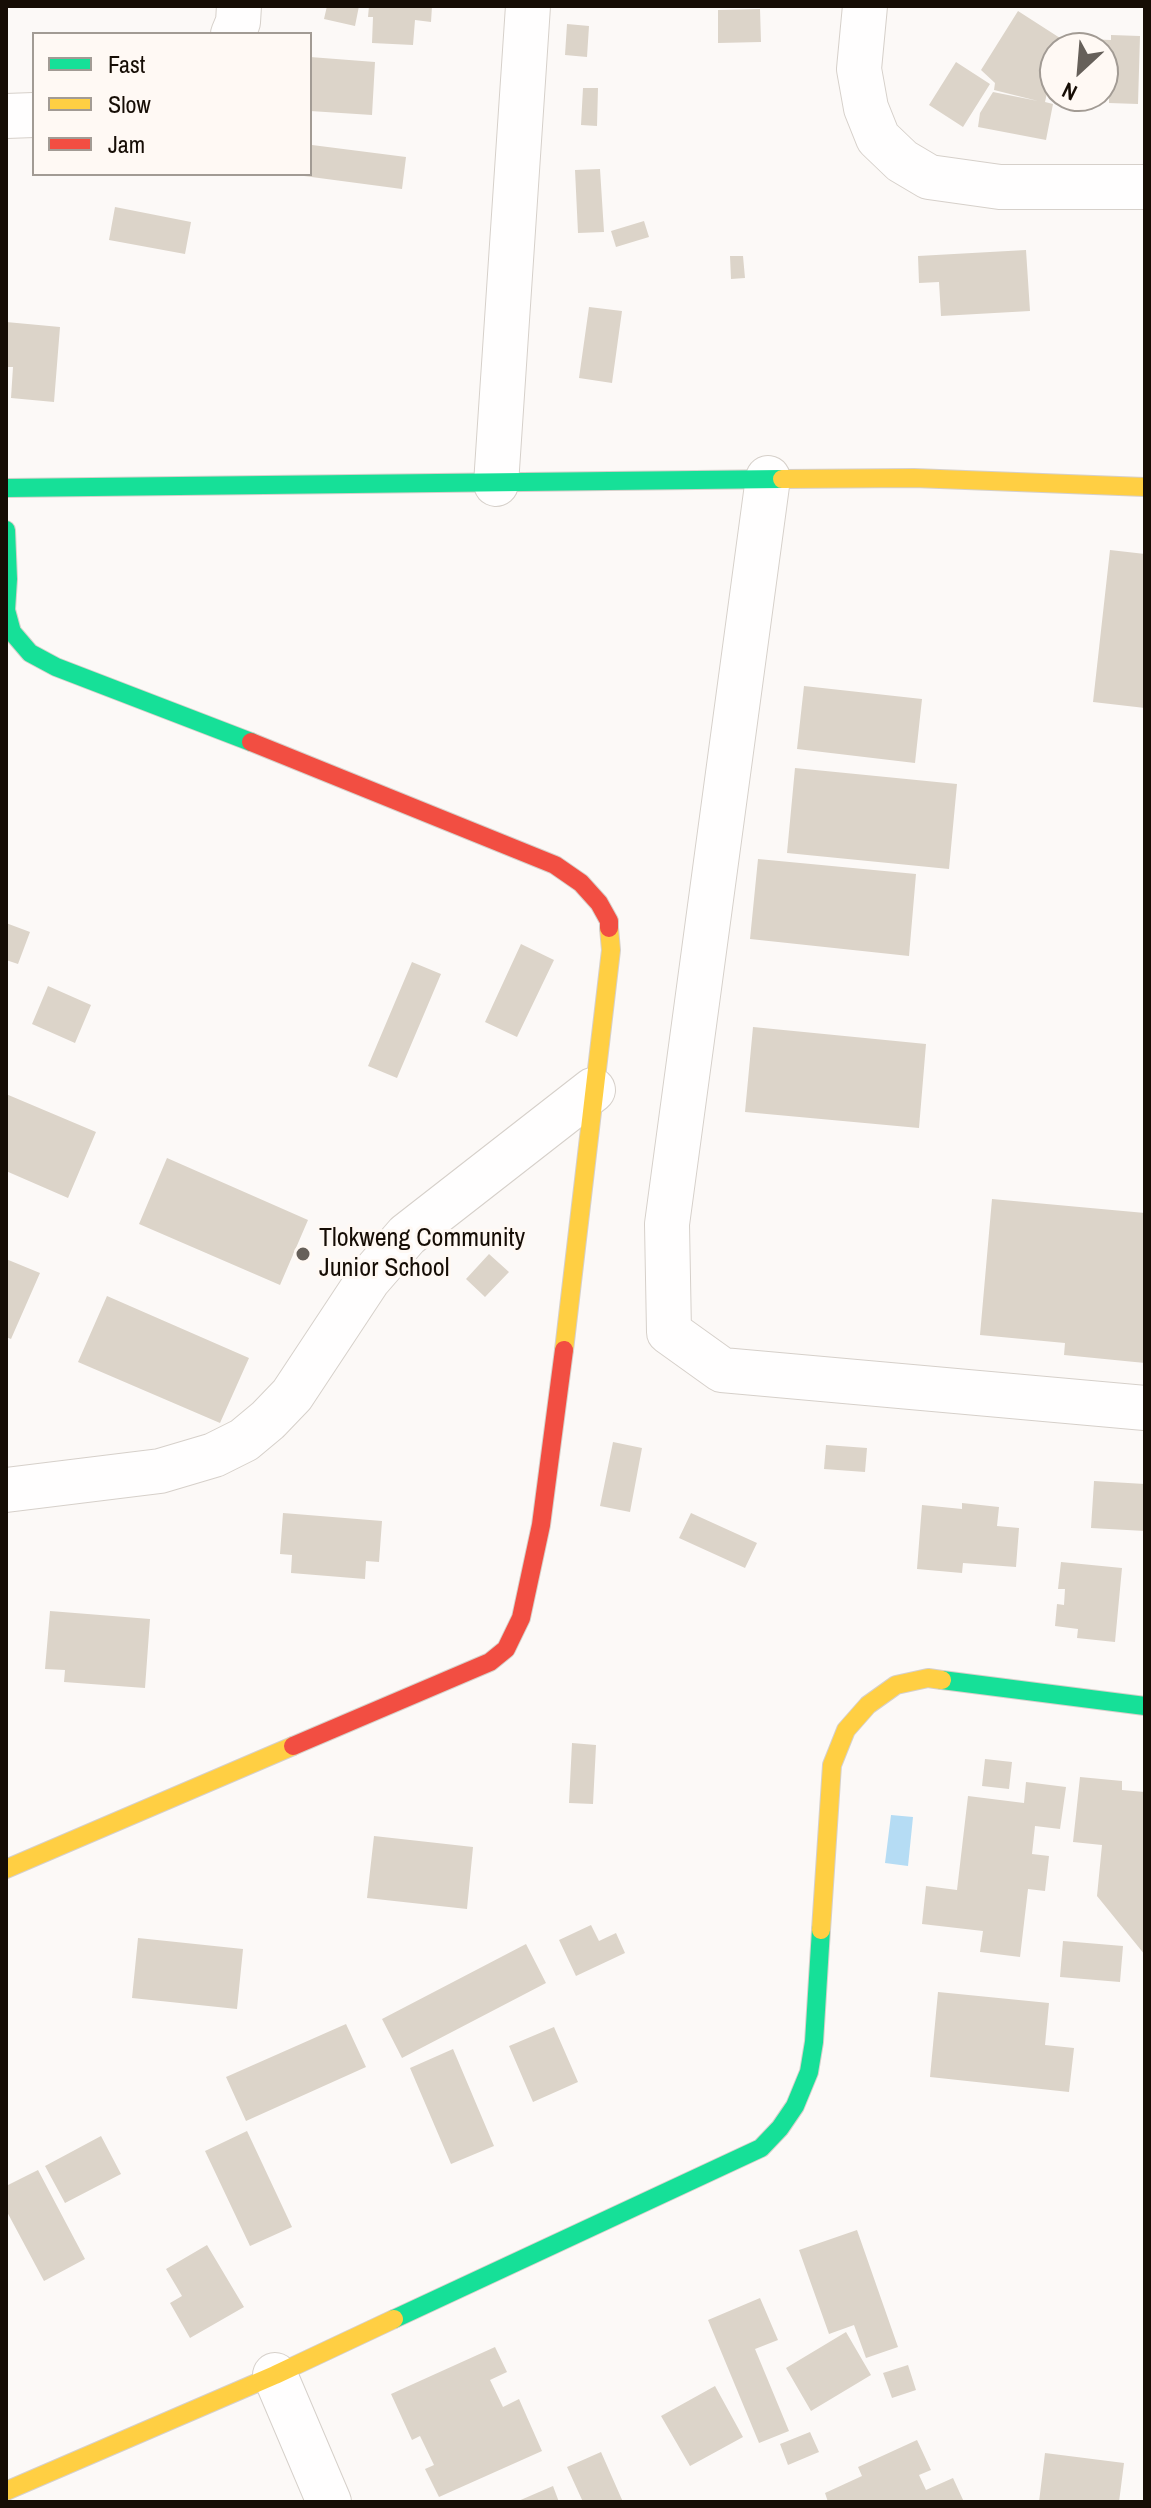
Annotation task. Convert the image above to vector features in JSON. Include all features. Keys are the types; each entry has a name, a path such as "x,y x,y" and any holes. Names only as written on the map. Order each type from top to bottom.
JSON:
{"street":[{"path":"234,32 239,6"},
{"path":"496,484 528,6"},
{"path":"865,6 859,69 866,108 878,138 902,161 929,177 1000,187 1145,187"},
{"path":"6,116 32,115"},
{"path":"768,478 667,1224 669,1332 722,1370 1145,1408"},
{"path":"6,488 496,484 768,478 914,478 1145,487"},
{"path":"6,530 6,610 12,632 30,653 56,667 555,865 581,883 599,903 609,921 611,950 576,1258 541,1525 521,1618 506,1649 490,1662 6,1869"},
{"path":"6,1490 160,1471 214,1455 244,1440 292,1395 368,1280 407,1235 593,1090"},
{"path":"6,2491 275,2375 761,2148 780,2128 803,2091 812,2057 832,1765 846,1730 868,1705 896,1685 928,1678 1145,1706"},
{"path":"275,2375 329,2502"}],"water":[{"path":"891,1815 913,1817 908,1866 885,1863"}],"building":[{"path":"327,6 359,6 355,26 324,19"},
{"path":"369,6 432,6 431,22 415,20 413,45 372,43 373,17 368,17"},
{"path":"760,9 761,42 718,43 718,10"},
{"path":"1018,11 1051,32 1039,32 1039,112 1051,112 1046,140 978,127 980,113 993,92 1038,101 994,90 995,83 981,70"},
{"path":"567,24 589,26 587,57 565,55"},
{"path":"1119,35 1140,36 1138,104 1119,103"},
{"path":"312,57 375,62 372,115 312,111"},
{"path":"956,62 990,84 963,127 929,105"},
{"path":"583,88 598,88 597,126 581,125"},
{"path":"312,145 406,157 402,189 304,176 312,176"},
{"path":"600,169 604,232 578,233 575,170"},
{"path":"115,207 191,222 185,254 109,240"},
{"path":"644,221 649,237 616,247 611,231"},
{"path":"1026,250 1030,311 941,316 939,282 919,283 918,256"},
{"path":"730,256 743,256 745,278 731,279"},
{"path":"589,307 622,311 612,383 579,378"},
{"path":"6,322 60,327 54,402 11,398 13,367 6,367"},
{"path":"1110,550 1145,554 1145,708 1093,702"},
{"path":"804,686 922,699 915,763 797,749"},
{"path":"795,768 957,784 949,869 787,853"},
{"path":"758,859 916,874 909,956 750,939"},
{"path":"6,923 30,932 18,964 6,960"},
{"path":"521,944 554,960 517,1037 485,1022"},
{"path":"412,962 441,974 397,1078 368,1066"},
{"path":"48,986 91,1005 75,1043 32,1024"},
{"path":"753,1027 926,1044 919,1128 745,1112"},
{"path":"6,1094 96,1132 68,1198 6,1171"},
{"path":"167,1158 308,1220 280,1285 139,1224"},
{"path":"992,1199 1145,1213 1145,1363 1064,1355 1065,1343 980,1335"},
{"path":"489,1254 509,1272 485,1297 466,1279"},
{"path":"6,1259 40,1273 11,1339 6,1337"},
{"path":"107,1296 249,1358 220,1423 78,1362"},
{"path":"613,1442 642,1448 630,1512 600,1506"},
{"path":"826,1445 867,1448 865,1472 824,1469"},
{"path":"1094,1481 1145,1484 1145,1531 1091,1528"},
{"path":"962,1503 999,1507 997,1526 1019,1528 1016,1567 963,1563 962,1573 917,1569 922,1505 962,1509"},
{"path":"283,1513 382,1521 379,1562 366,1561 365,1579 291,1573 292,1555 280,1554"},
{"path":"691,1513 757,1543 745,1568 679,1538"},
{"path":"1061,1562 1122,1568 1115,1642 1077,1638 1078,1629 1055,1626 1057,1604 1064,1605 1065,1589 1058,1589"},
{"path":"50,1611 150,1619 145,1688 64,1682 65,1670 45,1669"},
{"path":"572,1743 596,1745 593,1804 569,1803"},
{"path":"985,1759 1012,1762 1009,1789 982,1786"},
{"path":"1080,1777 1122,1781 1122,1790 1145,1792 1145,1955 1097,1896 1102,1845 1073,1842"},
{"path":"1026,1782 1066,1787 1060,1829 1035,1826 1032,1854 1049,1856 1045,1891 1028,1889 1020,1957 980,1952 983,1931 922,1924 926,1886 957,1890 968,1796 1024,1803"},
{"path":"374,1836 473,1847 467,1909 367,1898"},
{"path":"591,1925 599,1941 616,1933 625,1953 576,1976 559,1940"},
{"path":"138,1938 243,1949 237,2009 132,1998"},
{"path":"1063,1941 1123,1946 1120,1982 1060,1977"},
{"path":"526,1944 546,1983 402,2058 382,2019"},
{"path":"938,1992 1049,2003 1045,2045 1074,2048 1069,2092 930,2077"},
{"path":"346,2024 366,2067 246,2121 226,2077"},
{"path":"554,2027 578,2082 533,2102 509,2046"},
{"path":"453,2049 494,2146 451,2164 410,2068"},
{"path":"247,2131 292,2227 250,2246 205,2151"},
{"path":"101,2136 121,2174 65,2203 45,2166"},
{"path":"38,2170 85,2259 44,2281 6,2210 6,2186"},
{"path":"857,2230 898,2347 866,2358 854,2325 829,2334 799,2250"},
{"path":"207,2245 244,2307 190,2338 170,2303 182,2296 166,2269"},
{"path":"760,2298 778,2340 755,2349 789,2431 759,2443 708,2320"},
{"path":"846,2332 871,2375 811,2411 786,2368"},
{"path":"495,2347 507,2372 490,2380 503,2407 519,2399 542,2451 439,2497 425,2469 434,2465 420,2436 412,2440 391,2394"},
{"path":"908,2365 916,2390 892,2398 883,2373"},
{"path":"715,2386 743,2437 690,2466 661,2416"},
{"path":"810,2432 819,2452 788,2465 780,2444"},
{"path":"917,2440 931,2470 919,2475 926,2490 953,2478 964,2502 828,2502 825,2493 862,2476 858,2467"},
{"path":"601,2452 623,2502 583,2502 567,2467"},
{"path":"1045,2453 1124,2463 1119,2502 1039,2502"},
{"path":"553,2486 559,2502 516,2502"}],"traffic: fast":[{"path":"6,488 782,479"},
{"path":"6,530 6,610 12,632 30,653 56,667 251,742"},
{"path":"942,1680 1145,1706"},
{"path":"394,2319 761,2148 795,2106 809,2072 814,2042 821,1930"}],"traffic: slow":[{"path":"782,479 914,478 1145,487"},
{"path":"564,1350 611,950 609,928"},
{"path":"821,1930 832,1765 846,1730 868,1705 896,1685 928,1678 942,1680"},
{"path":"6,1869 293,1746"},
{"path":"6,2491 275,2375 394,2319"}],"traffic: jam":[{"path":"251,742 555,865 581,883 599,903 609,921 609,928"},
{"path":"293,1746 490,1662 506,1649 521,1618 541,1525 564,1350"}],"place":[{"name":"Tlokweng Community Junior School","path":"303,1254"}]}
